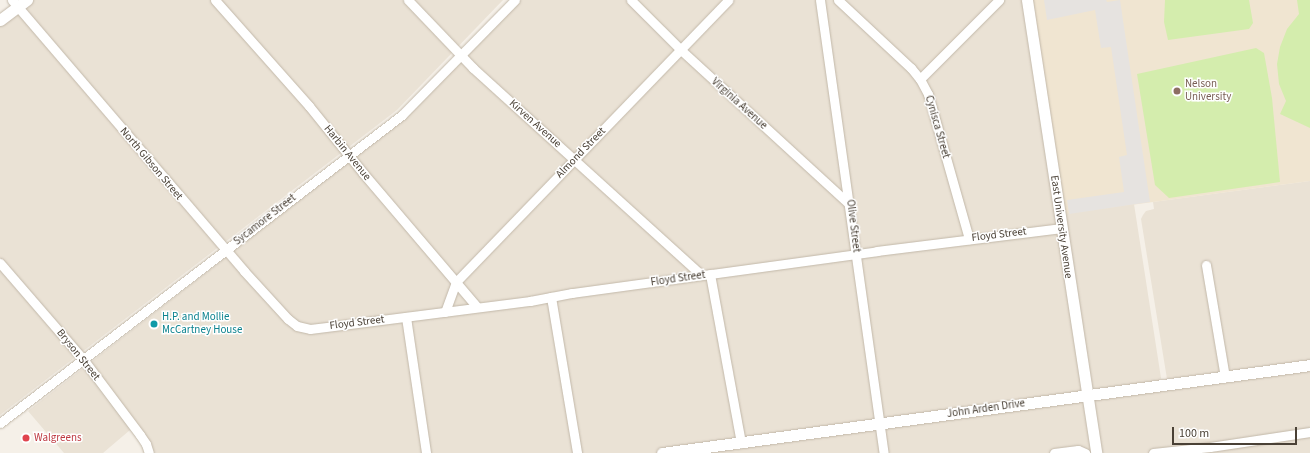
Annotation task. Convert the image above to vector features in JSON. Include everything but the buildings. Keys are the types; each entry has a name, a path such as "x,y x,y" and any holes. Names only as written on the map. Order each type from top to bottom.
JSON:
{"street":[{"path":"0,20 15,4 27,0"},
{"name":"Harbin Avenue","path":"215,0 319,118 349,156 477,307"},
{"name":"Kirven Avenue","path":"408,0 461,56 574,160 706,275"},
{"name":"Sycamore Street","path":"0,423 402,115 515,0"},
{"name":"Virginia Avenue","path":"631,0 681,50 850,205"},
{"name":"Almond Street","path":"445,312 456,282 728,0"},
{"name":"Olive Street","path":"820,0 884,453"},
{"name":"Cynisca Street","path":"838,0 911,68 920,79 928,94 969,239"},
{"path":"920,79 999,0"},
{"name":"East University Avenue","path":"1027,0 1096,453"},
{"name":"North Gibson Street","path":"15,4 226,250 288,320 294,324"},
{"name":"Floyd Street","path":"294,324 310,329 406,317 856,254 1062,228"},
{"name":"Bryson Street","path":"0,263 83,359 140,435 146,444 149,453"},
{"path":"1206,265 1225,377"},
{"path":"706,275 741,443"},
{"path":"551,297 577,453"},
{"path":"406,317 426,453"},
{"name":"John Arden Drive","path":"662,453 880,425 1086,395 1310,365"},
{"path":"1153,453 1211,450 1310,432"},
{"path":"1054,453 1078,450 1084,453"}],"shaded area":[{"path":"33,0 503,0 397,110 0,415 0,25"},
{"path":"518,0 1030,0 1134,204 1161,378 1159,381 1310,370 1310,453 144,453 141,444 130,430 103,453 64,453 28,411 405,118"},
{"name":"Nelson University","path":"1030,0 1310,0 1310,181 1064,214"},
{"path":"1044,0 1106,0 1107,2 1120,0 1150,202 1069,214 1067,200 1124,192 1119,157 1127,155 1111,47 1101,48 1095,10 1047,20"},
{"path":"1310,181 1310,361 1167,379 1141,219 1143,215 1146,211 1154,209 1153,202"}],"green space":[{"path":"1165,0 1249,0 1253,23 1249,29 1168,40 1164,22"},
{"path":"1297,0 1310,0 1310,128 1280,114 1286,101 1279,84 1277,64 1280,47 1287,29 1299,14"},
{"path":"1256,48 1264,53 1272,98 1280,182 1169,198 1155,185 1137,74"}],"place":[{"name":"Nelson University","path":"1177,91"},
{"name":"H.P. and Mollie McCartney House","path":"154,324"},
{"name":"Walgreens","path":"26,438"}]}
